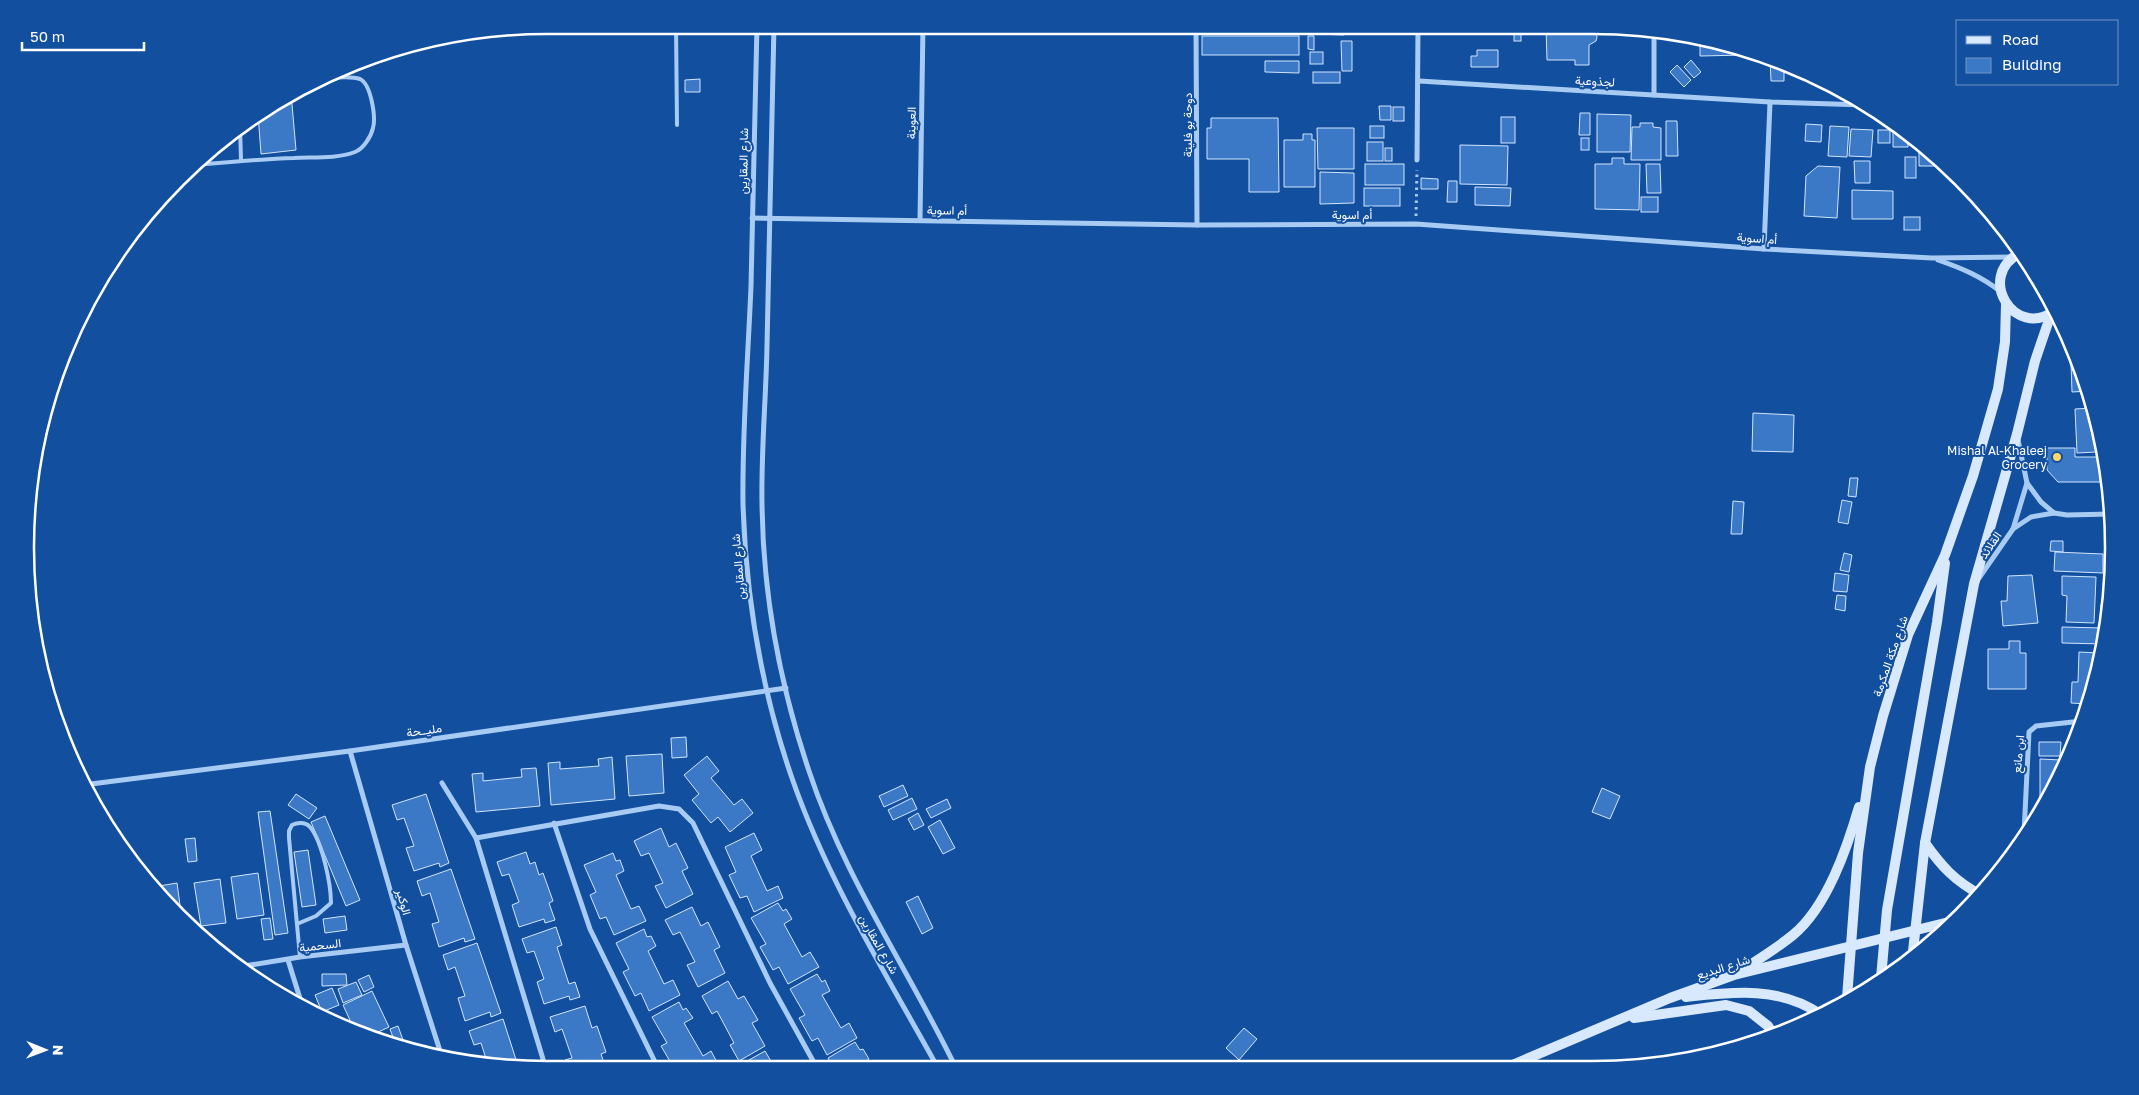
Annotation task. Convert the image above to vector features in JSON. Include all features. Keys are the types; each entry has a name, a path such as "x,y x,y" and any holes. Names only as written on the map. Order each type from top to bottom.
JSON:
{"main road":[{"path":"2015,257 2005,267 2000,279 2000,292 2006,304 2015,313 2027,318 2039,318 2049,314"},
{"name":"شارع مكة المكرمة","path":"1846,993 1858,852 1870,767 1883,716 1908,635 1945,555 1973,476 1998,390 2004,342 2006,304"},
{"path":"1914,947 1925,843 1974,584 2017,434 2033,370 2051,318"},
{"path":"1881,972 1886,910 1939,612 1945,555"},
{"path":"1734,975 1794,934 1811,915 1837,871 1849,840 1870,767"},
{"path":"1925,843 1941,866 1961,885 1973,891"},
{"name":"شارع البديع","path":"1522,1061 1670,998 1734,975 1804,956 1850,947 1941,924"},
{"path":"1670,998 1736,991 1767,993 1791,1000 1814,1010"},
{"path":"1619,1020 1726,1005 1750,1011 1770,1029"}],"street":[{"name":"شارع المقارين","path":"757,34 743,504 748,578 758,644 768,690 793,779 827,866 847,908 934,1061"},
{"name":"شارع المقارين","path":"774,34 762,505 768,594 786,688 808,771 834,838 865,903 927,1012 952,1061"},
{"name":"العوينة","path":"920,220 923,34"},
{"name":"دوحة بو فليتة","path":"1196,34 1197,225"},
{"path":"1417,160 1418,34"},
{"path":"1654,38 1654,94"},
{"name":"لجذوعية","path":"1419,81 1770,102 1851,105"},
{"path":"1764,249 1770,102"},
{"name":"أم اسوية","path":"752,218 1197,225 1416,224 1764,249 1932,258 2013,254"},
{"name":"أم اسوية","path":"1932,258 1981,277 2000,292"},
{"path":"2013,529 2026,483 2017,434"},
{"path":"2026,483 2041,502 2054,513"},
{"name":"القلائد","path":"1974,584 2013,529 2031,517 2054,513 2067,515 2104,514"},
{"name":"مليــحة","path":"92,784 350,751 786,688"},
{"name":"ابن مانع","path":"2024,824 2029,732 2036,726 2075,722"},
{"name":"الوكير","path":"350,751 406,945 440,1049"},
{"path":"442,783 476,838 544,1061"},
{"path":"476,838 659,806 678,810 693,823 770,983 813,1061"},
{"path":"554,823 590,929 655,1061"},
{"name":"السحمية","path":"249,965 300,957 406,945"},
{"path":"288,960 299,997"}],"lane":[{"path":"676,34 677,125"},
{"path":"206,164 241,160 334,156 356,152 368,140 373,127 373,107 368,88 360,79 339,78"},
{"path":"240,136 241,160"},
{"path":"297,924 316,916 331,903 331,889 317,840 310,826 302,823 292,825 289,831 297,924 300,957"}],"path":[{"path":"1416,224 1417,160"}],"building":[{"path":"1514,34 1521,34 1521,41 1514,41"},
{"path":"1546,34 1596,34 1596,41 1589,45 1589,65 1575,65 1575,60 1547,60"},
{"path":"1202,36 1299,36 1299,55 1202,55"},
{"path":"1308,36 1314,36 1314,50 1308,49"},
{"path":"1341,41 1352,41 1352,71 1342,71"},
{"path":"1700,46 1738,55 1700,56"},
{"path":"1477,50 1498,50 1498,67 1471,67 1471,56 1477,56"},
{"path":"1310,52 1323,52 1323,64 1310,64"},
{"path":"1691,60 1701,72 1694,78 1684,67"},
{"path":"1265,61 1299,61 1299,73 1265,72"},
{"path":"1677,65 1691,80 1684,87 1670,72"},
{"path":"1770,66 1784,71 1784,81 1771,81"},
{"path":"1313,72 1340,72 1340,83 1313,83"},
{"path":"700,79 700,92 685,92 685,80"},
{"path":"292,103 296,150 261,154 259,122"},
{"path":"1379,106 1391,106 1391,120 1380,120"},
{"path":"1393,107 1404,107 1404,121 1393,121"},
{"path":"1580,113 1590,113 1590,135 1579,135"},
{"path":"1597,114 1631,115 1630,152 1597,152"},
{"path":"1501,117 1515,117 1515,143 1501,143"},
{"path":"1211,118 1278,118 1279,192 1249,192 1249,159 1207,159 1207,128 1211,128"},
{"path":"1666,121 1677,121 1678,156 1666,156"},
{"path":"1640,123 1653,123 1653,127 1661,128 1661,160 1631,160 1632,127 1640,127"},
{"path":"1806,124 1822,125 1821,142 1805,141"},
{"path":"1370,126 1384,126 1384,138 1370,138"},
{"path":"1830,126 1849,127 1847,157 1828,156"},
{"path":"1317,128 1354,128 1354,169 1318,169"},
{"path":"1851,129 1873,130 1871,157 1849,156"},
{"path":"1878,130 1890,130 1890,143 1878,143"},
{"path":"1893,132 1908,143 1908,147 1893,147"},
{"path":"1303,134 1312,134 1312,140 1315,140 1315,187 1284,187 1284,140 1303,140"},
{"path":"1581,138 1589,138 1589,150 1581,150"},
{"path":"1367,142 1383,142 1383,161 1367,161"},
{"path":"1460,145 1508,146 1507,185 1460,184"},
{"path":"1385,148 1392,148 1392,161 1385,161"},
{"path":"1919,152 1935,166 1919,166"},
{"path":"1905,157 1916,157 1916,178 1905,178"},
{"path":"1612,158 1624,158 1624,164 1640,164 1639,210 1595,209 1595,164 1612,164"},
{"path":"1854,161 1870,161 1870,183 1855,183"},
{"path":"1365,164 1404,164 1404,185 1365,185"},
{"path":"1646,164 1660,164 1661,193 1647,193"},
{"path":"1818,166 1840,167 1837,218 1804,216 1806,176"},
{"path":"1320,172 1354,173 1354,203 1320,204"},
{"path":"1421,178 1438,179 1438,189 1421,189"},
{"path":"1448,181 1457,181 1457,202 1447,202"},
{"path":"1475,187 1511,188 1510,206 1475,205"},
{"path":"1364,188 1400,188 1400,206 1364,206"},
{"path":"1852,190 1893,191 1893,219 1852,219"},
{"path":"1641,197 1658,197 1658,212 1641,212"},
{"path":"1904,217 1920,217 1920,230 1904,230"},
{"path":"2071,364 2081,391 2072,392"},
{"path":"2086,408 2096,452 2077,453 2075,409"},
{"path":"1753,413 1794,415 1793,452 1752,451"},
{"path":"2047,448 2075,448 2075,457 2097,457 2101,482 2058,482 2047,470"},
{"path":"1850,478 1858,478 1856,497 1848,496"},
{"path":"1842,500 1852,502 1848,524 1838,522"},
{"path":"1733,501 1744,502 1742,534 1731,534"},
{"path":"2051,541 2063,541 2063,552 2050,551"},
{"path":"2055,552 2103,554 2103,573 2054,571"},
{"path":"1844,553 1852,555 1849,572 1840,570"},
{"path":"1835,573 1849,575 1847,592 1833,591"},
{"path":"2032,575 2038,623 2003,626 2001,601 2007,601 2008,576"},
{"path":"2062,576 2096,577 2094,623 2066,622 2067,596 2062,595"},
{"path":"1837,595 1846,596 1845,611 1835,609"},
{"path":"2062,627 2099,628 2096,644 2062,643"},
{"path":"2009,641 2020,641 2020,653 2026,653 2026,689 1988,689 1988,649 2009,649"},
{"path":"2079,652 2094,653 2081,704 2071,703 2072,682 2078,682"},
{"path":"686,737 687,757 672,758 671,738"},
{"path":"2039,742 2061,742 2060,756 2039,756"},
{"path":"662,754 664,793 629,796 626,756"},
{"path":"707,756 719,771 711,778 734,805 742,799 753,813 730,832 718,817 711,823 692,800 699,794 684,775"},
{"path":"612,757 615,799 551,805 548,763 560,762 560,769 599,766 598,759"},
{"path":"2040,759 2059,760 2052,775 2040,797"},
{"path":"536,768 540,806 476,812 472,774 483,773 483,781 522,777 521,769"},
{"path":"903,785 908,796 884,807 879,796"},
{"path":"1602,788 1620,796 1610,819 1592,812"},
{"path":"296,794 317,808 309,819 288,805"},
{"path":"426,794 449,863 440,867 439,863 414,871 406,848 414,846 404,818 397,820 392,805"},
{"path":"912,798 917,809 893,820 888,810"},
{"path":"947,799 951,808 931,818 926,809"},
{"path":"270,811 288,933 275,935 258,812"},
{"path":"918,813 924,825 914,830 908,819"},
{"path":"325,816 360,900 346,906 311,822"},
{"path":"940,820 955,848 943,854 928,827"},
{"path":"661,828 669,847 676,843 688,868 682,871 693,894 666,908 655,886 663,883 649,853 641,856 634,841"},
{"path":"754,833 762,850 751,856 767,891 778,886 783,898 754,912 747,896 740,898 729,875 736,872 725,847"},
{"path":"195,838 197,861 188,862 185,839"},
{"path":"308,850 316,905 302,907 294,852"},
{"path":"526,852 530,864 535,862 539,875 543,873 553,901 549,903 555,920 545,923 544,919 519,927 512,905 519,902 509,874 502,876 497,862"},
{"path":"613,853 616,861 620,860 624,871 616,875 631,909 639,906 646,921 614,935 606,917 600,919 590,895 596,892 584,865"},
{"path":"451,869 475,939 465,942 464,938 439,947 432,924 439,922 430,893 422,896 417,881"},
{"path":"258,873 264,915 237,919 231,877"},
{"path":"220,879 226,923 201,926 194,883"},
{"path":"177,883 180,907 161,886"},
{"path":"918,896 933,928 922,934 906,902"},
{"path":"778,903 783,911 786,909 792,919 784,924 802,957 810,952 819,967 788,984 779,967 773,970 760,947 766,944 751,918"},
{"path":"692,907 701,926 708,922 720,947 714,950 725,973 698,987 687,965 695,962 680,932 673,935 665,920"},
{"path":"345,916 347,930 325,933 323,919"},
{"path":"270,918 273,939 264,940 261,919"},
{"path":"556,927 562,945 557,947 569,984 575,982 580,997 570,1000 569,996 544,1004 537,982 544,979 534,951 527,953 522,939"},
{"path":"644,929 647,937 651,936 656,946 648,951 664,984 673,980 680,995 649,1011 641,993 635,996 623,972 629,969 616,943"},
{"path":"477,943 501,1013 491,1017 490,1012 465,1021 458,998 465,996 455,967 448,970 443,955"},
{"path":"322,974 346,974 347,985 322,986"},
{"path":"817,974 822,982 825,980 830,991 822,995 841,1028 849,1023 857,1038 827,1055 818,1038 812,1041 799,1018 805,1015 790,989"},
{"path":"369,975 374,987 364,992 358,980"},
{"path":"728,981 738,999 744,996 758,1020 752,1023 765,1046 739,1061 730,1045 734,1043 717,1011 712,1014 702,996"},
{"path":"356,982 362,995 343,1003 338,989"},
{"path":"332,988 339,1005 326,1011 320,1008 315,995"},
{"path":"372,991 389,1027 378,1032 351,1022 343,1005"},
{"path":"679,1002 683,1010 686,1008 693,1018 684,1023 703,1056 711,1051 716,1061 670,1061 661,1046 667,1043 652,1017"},
{"path":"585,1006 592,1028 597,1026 606,1052 601,1054 603,1061 565,1061 572,1058 562,1029 555,1032 550,1017"},
{"path":"503,1019 516,1060 486,1057 481,1043 474,1045 469,1031"},
{"path":"398,1026 403,1040 393,1037 390,1029"},
{"path":"1244,1028 1257,1039 1239,1060 1226,1048"},
{"path":"855,1042 860,1050 863,1049 869,1059 865,1061 830,1061 828,1058"},
{"path":"765,1051 771,1061 747,1061"}],"place":[{"name":"Mishal Al-Khaleej Grocery","path":"2057,457"}]}
